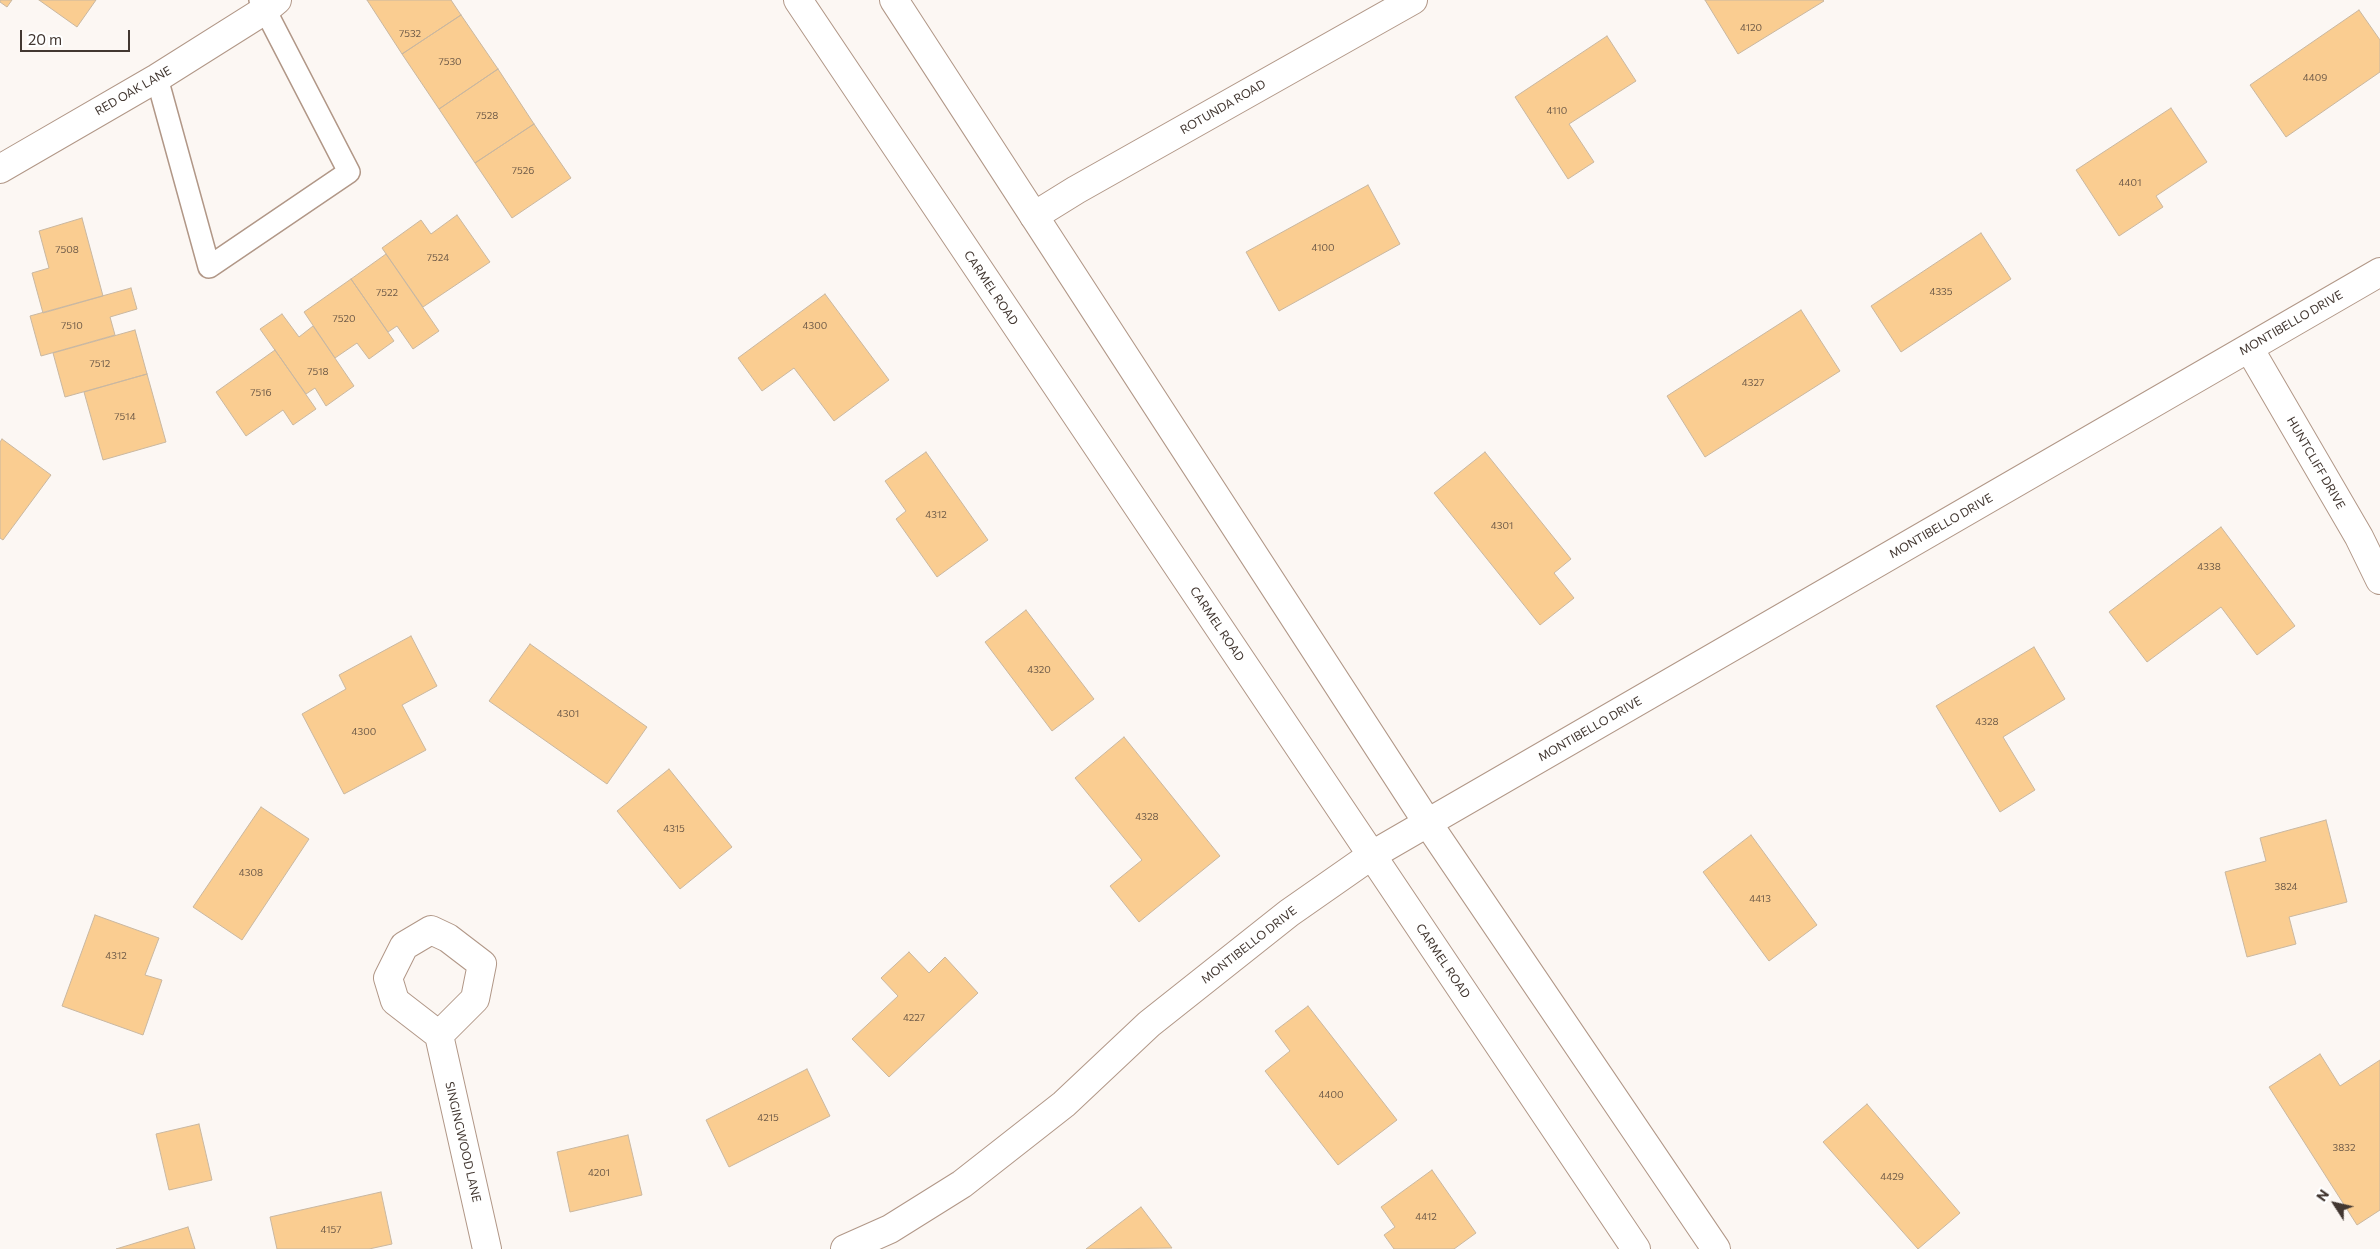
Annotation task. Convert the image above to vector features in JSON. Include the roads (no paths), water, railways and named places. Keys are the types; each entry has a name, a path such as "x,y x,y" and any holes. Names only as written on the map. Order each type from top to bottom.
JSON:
{"street":[{"name":"CARMEL ROAD","path":"798,0 1636,1249"},
{"path":"894,0 1427,822 1716,1249"},
{"name":"ROTUNDA ROAD","path":"1034,216 1076,190 1413,0"},
{"name":"RED OAK LANE","path":"0,169 157,78 269,2"},
{"name":"MONTIBELLO DRIVE","path":"845,1249 890,1228 962,1184 1064,1104 1157,1018 1289,913 1372,855 2380,272"},
{"name":"HUNTCLIFF DRIVE","path":"2250,348 2359,537 2380,580"},
{"name":"SINGINGWOOD LANE","path":"439,1035 487,1249"}],"lane":[{"path":"157,78 209,267 349,172 269,2"}]}
